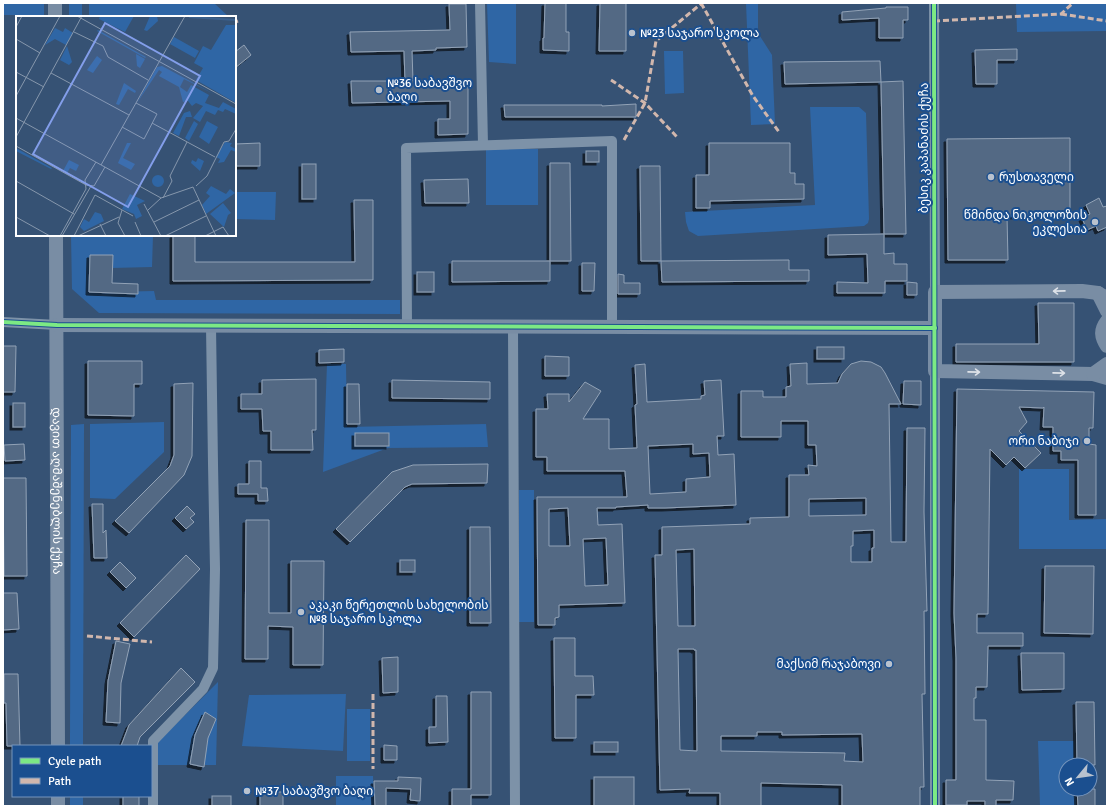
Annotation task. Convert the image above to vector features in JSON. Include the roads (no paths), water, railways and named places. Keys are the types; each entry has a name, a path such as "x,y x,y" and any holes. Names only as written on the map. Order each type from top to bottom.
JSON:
{"street":[{"path":"55,3 55,16"},
{"path":"480,3 483,145"},
{"name":"ბესიკ კაპანაძის ქუჩა","path":"934,3 935,292"},
{"path":"407,326 406,148 612,141 612,327"},
{"name":"დავით აღმაშენებლის ქუჩა","path":"56,236 58,745"},
{"path":"935,806 935,292 1082,291 1102,295 1107,312"},
{"path":"1107,321 1102,327 1102,340 1107,346"},
{"path":"3,322 57,325 211,326 935,328"},
{"path":"153,806 153,741 203,689 214,668 215,570 211,326"},
{"path":"513,327 515,806"},
{"path":"1093,374 1107,364"},
{"path":"935,371 1093,374 1107,378"}],"place":[{"name":"№23 საჯარო სკოლა","path":"632,33"},
{"name":"№36 საბავშვო ბაღი","path":"379,90"},
{"name":"რუსთაველი","path":"991,177"},
{"name":"წმინდა ნიკოლოზის ეკლესია","path":"1095,222"},
{"name":"ორი ნაბიჯი","path":"1087,441"},
{"name":"აკაკი წერეთლის სახელობის №8 საჯარო სკოლა","path":"301,612"},
{"name":"მაქსიმ რაჯაბოვი","path":"889,664"},
{"name":"№37 საბავშვო ბაღი","path":"247,791"}]}
